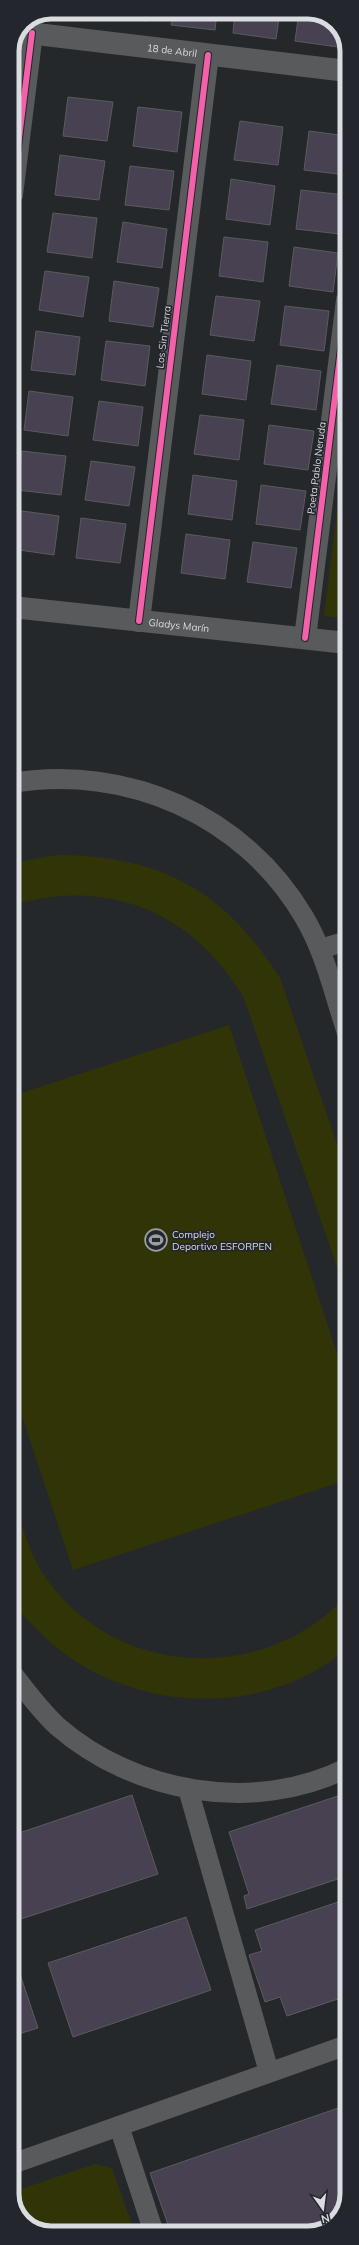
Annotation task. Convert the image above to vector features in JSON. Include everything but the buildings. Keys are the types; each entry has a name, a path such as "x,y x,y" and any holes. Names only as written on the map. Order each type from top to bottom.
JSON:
{"street":[{"name":"18 de Abril","path":"26,33 340,70"},
{"path":"19,114 26,33"},
{"name":"Los Sin Tierra","path":"138,621 208,55"},
{"name":"Poeta Pablo Neruda","path":"305,638 340,356"},
{"name":"Gladys Marín","path":"19,608 340,643"}],"lane":[{"path":"19,782 33,779 69,778 105,781 140,789 173,801 205,817 240,842 261,861 284,888 304,917 320,949 340,1011"},
{"path":"320,949 340,943"},
{"path":"19,1682 32,1699 57,1726 86,1748 118,1766 152,1780 188,1789 215,1792 268,1791 303,1784 340,1771"},
{"path":"188,1789 269,2072"},
{"path":"19,2162 340,2047"},
{"path":"119,2126 152,2226"}],"green space":[{"path":"340,487 340,618 324,616"},
{"path":"56,855 93,857 127,862 158,871 186,884 212,900 236,922 259,947 280,978 340,1153 340,1276 243,996 222,967 198,942 172,922 144,908 114,899 81,895 47,897 19,903 19,862"},
{"name":"Complejo Deportivo ESFORPEN","path":"229,1025 340,1363 340,1482 73,1570 19,1407 19,1094"},
{"path":"19,1516 31,1550 41,1571 48,1581 78,1613 113,1637 153,1652 194,1658 236,1656 277,1644 314,1624 340,1601 340,1654 313,1672 276,1688 237,1697 196,1699 156,1694 118,1683 82,1665 49,1641 19,1610"},
{"path":"95,2164 112,2168 133,2226 49,2226 39,2224 33,2221 23,2210 19,2198 19,2190"}],"cycle path":[{"path":"19,138 32,33"},
{"path":"139,621 208,55"},
{"path":"305,638 340,356"}],"place":[{"name":"Complejo Deportivo ESFORPEN","path":"156,1240"}]}
